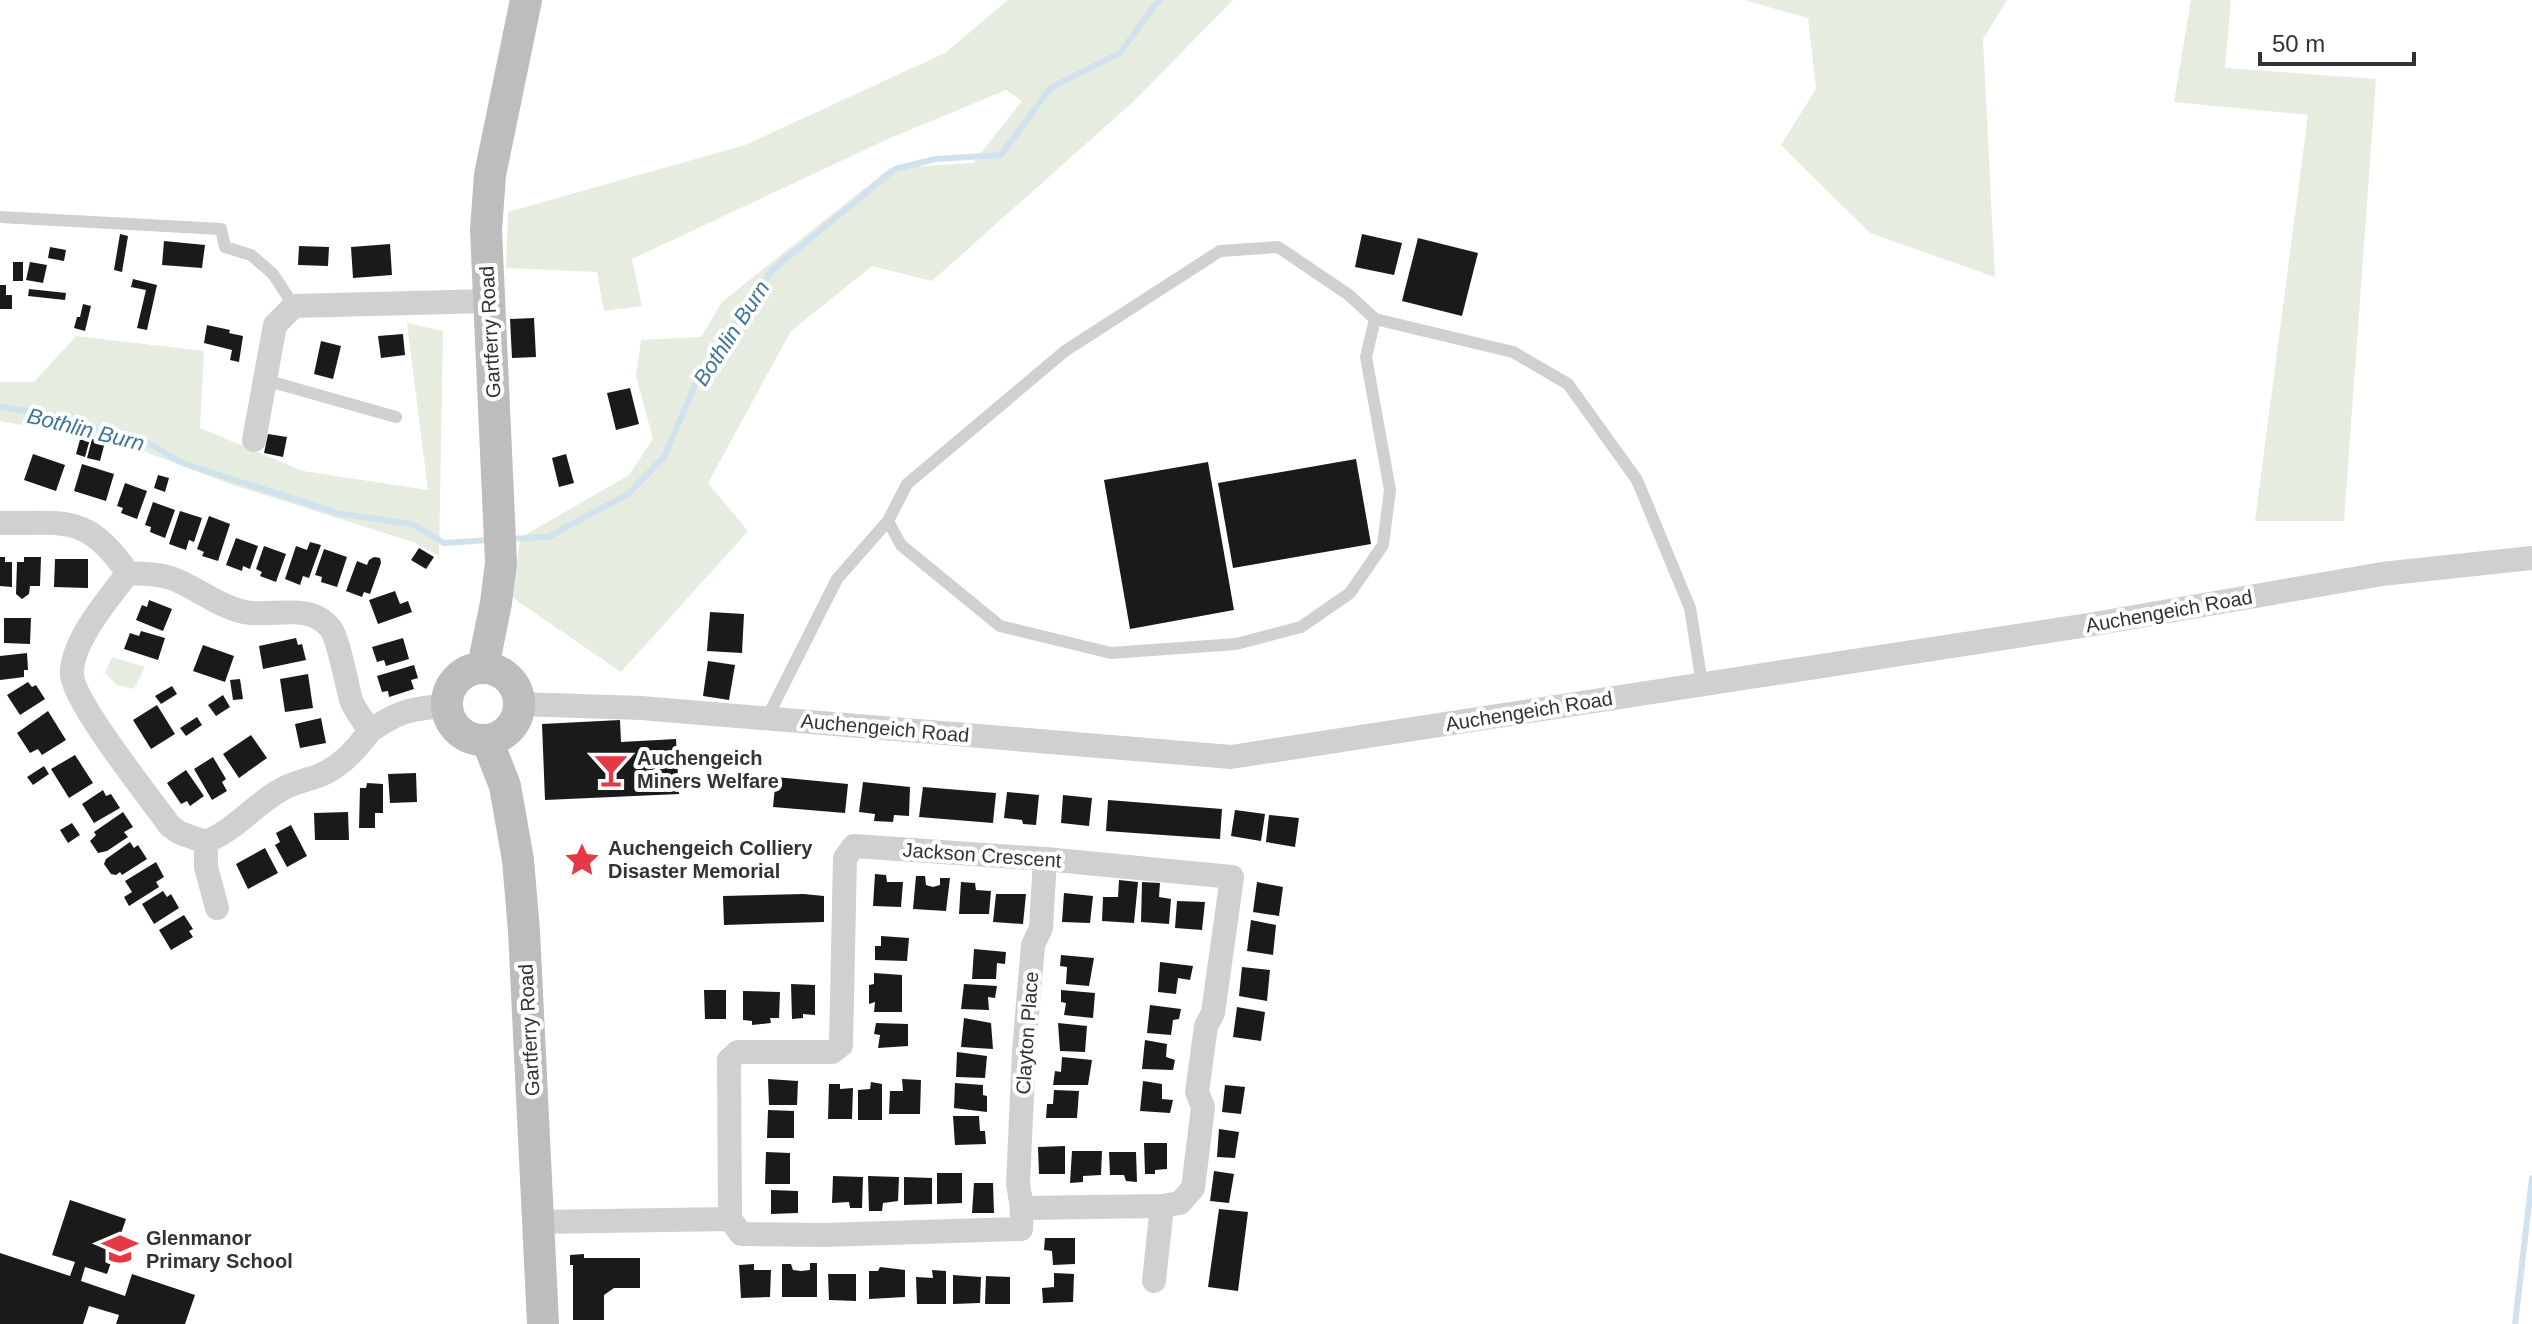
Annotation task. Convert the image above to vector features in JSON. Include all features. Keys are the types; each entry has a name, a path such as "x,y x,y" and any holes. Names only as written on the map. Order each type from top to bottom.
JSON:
{"street":[{"name":"Gartferry Road","path":"483,667 501,563 486,230 490,175 526,0"},
{"path":"254,440 275,325 294,306 489,301"},
{"path":"0,523 69,524 83,528 114,553 128,573"},
{"name":"Auchengeich Road","path":"519,704 641,708 1231,757 2088,625 2382,574 2532,558"},
{"path":"128,573 172,579 240,611 259,615 312,614 332,630 353,704 370,731"},
{"path":"128,573 80,643 72,675 76,691 106,737 170,826 180,833 206,842 227,833 281,789 330,771 358,747 370,731 391,716 447,705"},
{"path":"483,667 497,670 507,677 516,690 519,704 518,716 511,726 500,736 487,740 460,731 448,717 447,705 450,691 458,678 483,667"},
{"name":"Gartferry Road","path":"487,740 505,786 518,860 543,1324"},
{"path":"206,842 206,867 217,908"},
{"name":"Jackson Crescent","path":"730,1219 729,1060 738,1052 832,1052 841,1045 845,858 854,846 1045,859 1232,877 1213,1013 1206,1026 1197,1092 1203,1107 1193,1188 1180,1203 1162,1206"},
{"name":"Clayton Place","path":"1022,1208 1018,1184 1024,1051 1033,945 1041,928 1045,859"},
{"path":"538,1222 730,1219 741,1234 824,1235 1021,1229 1022,1208 1162,1206 1154,1281"}],"lane":[{"path":"0,217 221,229 225,247 251,255 273,274 294,306"},
{"path":"767,718 837,579 888,521 907,484 1065,351 1220,251 1278,247 1349,295 1375,319 1513,352 1568,384 1637,480 1690,608 1702,684"},
{"path":"888,521 901,545 1000,626 1111,653 1236,644 1301,627 1350,593 1383,545 1390,490 1366,357 1375,319"},
{"path":"265,380 396,417"}],"shaded area":[{"path":"1008,0 1233,0 1134,101 932,281 872,266 791,331 708,483 748,531 621,672 513,598 520,538 629,475 653,439 636,376 641,340 701,337 722,302 890,168 973,163 1022,101 1006,90 888,139 632,259 642,306 604,311 597,272 506,268 508,212 745,145 945,53"},
{"path":"1744,0 2007,0 1983,39 1995,277 1870,233 1781,145 1816,89 1808,18"},
{"path":"2191,0 2231,0 2225,68 2376,79 2344,521 2255,521 2308,115 2174,102"},
{"path":"407,323 443,331 439,556 416,543 230,484 143,451 91,437 0,421 0,382 34,382 76,336 204,351 200,428 303,471 428,490"},
{"path":"112,657 145,667 134,689 117,685 105,673"}],"building":[{"path":"120,234 128,236 122,272 114,270"},
{"path":"1362,234 1402,243 1394,275 1355,267"},
{"path":"1418,238 1478,253 1462,316 1402,301"},
{"path":"164,241 205,245 202,268 162,265"},
{"path":"390,244 392,275 353,278 351,247"},
{"path":"299,246 329,247 328,266 298,265"},
{"path":"50,247 66,250 64,261 48,258"},
{"path":"13,262 23,262 23,281 13,281"},
{"path":"30,262 47,265 43,283 26,280"},
{"path":"133,279 157,285 147,330 137,328 146,290 131,287"},
{"path":"0,285 6,285 6,295 12,295 12,309 0,309"},
{"path":"29,289 66,293 65,300 28,296"},
{"path":"83,304 91,306 85,331 74,328"},
{"path":"534,318 536,357 512,358 510,319"},
{"path":"207,325 243,336 239,362 230,360 232,350 204,343"},
{"path":"403,334 405,355 381,358 378,336"},
{"path":"321,341 341,346 333,379 314,374"},
{"path":"630,388 639,424 616,430 607,393"},
{"path":"268,434 287,437 283,457 264,453"},
{"path":"81,436 90,439 85,457 76,454"},
{"path":"92,439 105,442 100,461 87,458"},
{"path":"33,454 65,465 56,491 24,480"},
{"path":"566,454 574,483 559,487 552,458"},
{"path":"1356,459 1371,544 1233,568 1218,483"},
{"path":"1208,462 1234,610 1130,629 1104,480"},
{"path":"82,464 114,474 106,501 74,491"},
{"path":"158,475 169,478 165,492 154,488"},
{"path":"125,483 147,491 137,519 121,513 123,508 117,506"},
{"path":"153,502 175,510 165,538 150,532 151,527 145,525"},
{"path":"180,511 202,518 194,542 189,540 186,550 169,544"},
{"path":"209,516 230,524 218,561 202,556 204,552 197,549"},
{"path":"236,538 258,546 250,569 243,566 242,571 226,565"},
{"path":"310,542 321,545 309,578 303,576 300,585 285,579 296,546 307,550"},
{"path":"264,546 286,554 276,582 260,576 262,572 256,569"},
{"path":"419,548 434,557 426,569 411,560"},
{"path":"324,549 347,557 337,587 321,582 322,577 315,575"},
{"path":"0,557 5,557 5,562 12,562 12,587 0,586"},
{"path":"24,557 41,557 40,586 30,586 29,594 22,599 16,594 17,562 24,562"},
{"path":"374,557 380,558 381,563 370,594 364,592 362,597 346,591 357,561 367,565"},
{"path":"55,559 88,559 88,588 54,587"},
{"path":"395,591 400,604 408,601 412,612 378,624 369,600"},
{"path":"149,600 172,609 163,631 136,620 142,605 147,607"},
{"path":"710,612 744,614 742,653 707,651"},
{"path":"4,618 31,618 30,644 4,643"},
{"path":"141,631 165,638 158,660 124,649 130,633 139,636"},
{"path":"296,638 298,645 302,644 306,660 263,669 259,646"},
{"path":"403,638 409,659 386,666 384,660 377,662 372,647"},
{"path":"203,645 234,656 225,682 193,671"},
{"path":"27,653 28,670 24,670 24,677 0,680 0,656"},
{"path":"708,661 735,665 729,700 703,696"},
{"path":"414,665 418,678 411,680 414,689 389,697 388,691 382,692 377,676"},
{"path":"308,674 313,708 285,712 280,679"},
{"path":"240,679 243,699 233,700 230,680"},
{"path":"28,682 32,687 36,685 45,699 20,715 7,695"},
{"path":"172,686 177,694 161,704 155,696"},
{"path":"223,695 230,707 216,716 208,705"},
{"path":"157,705 175,734 151,749 133,720"},
{"path":"48,711 66,740 42,755 38,749 30,753 17,733"},
{"path":"197,717 202,725 186,736 180,728"},
{"path":"321,718 326,743 300,748 295,724"},
{"name":"Auchengeich Miners Welfare","path":"620,720 621,742 676,739 679,794 545,800 542,724"},
{"path":"251,735 267,758 239,778 223,754"},
{"path":"75,755 93,783 69,798 51,769"},
{"path":"213,757 226,779 222,782 227,791 212,800 194,769"},
{"path":"44,766 49,774 33,785 27,777"},
{"path":"186,770 204,796 190,806 187,801 181,804 167,783"},
{"path":"416,773 417,802 390,803 388,774"},
{"path":"776,777 848,784 845,813 773,807"},
{"path":"863,782 910,787 909,816 894,815 893,822 874,821 875,814 859,812"},
{"path":"367,783 383,784 383,813 375,813 375,828 359,828 360,788 366,788"},
{"path":"923,787 996,793 993,823 919,817"},
{"path":"103,790 106,796 111,794 120,808 94,823 82,804"},
{"path":"1007,792 1039,795 1036,825 1004,818"},
{"path":"1063,795 1092,798 1089,826 1061,823"},
{"path":"1108,800 1222,809 1220,839 1106,831"},
{"path":"1235,810 1265,814 1261,841 1231,836"},
{"path":"123,812 133,827 124,832 128,837 107,851 98,853 90,841 96,835 94,832"},
{"path":"348,812 349,840 315,840 314,813"},
{"path":"1269,815 1299,818 1295,847 1266,842"},
{"path":"72,823 80,835 68,843 60,830"},
{"path":"291,825 307,856 287,867 275,845 280,842 276,833"},
{"path":"130,842 134,848 138,845 147,859 122,875 120,872 111,874 104,864 106,859"},
{"path":"265,848 278,873 248,889 236,864"},
{"path":"156,862 164,877 156,882 159,887 129,906 124,897 132,892 125,881"},
{"path":"875,874 886,875 887,882 903,882 901,907 873,906"},
{"path":"916,876 925,876 926,885 933,887 940,885 940,878 950,878 946,911 913,909"},
{"path":"1119,880 1138,882 1134,923 1102,921 1103,897 1118,897"},
{"path":"961,882 975,883 976,890 991,891 989,914 959,914"},
{"path":"1142,882 1160,883 1159,897 1171,899 1169,924 1141,922"},
{"path":"1257,882 1283,887 1279,916 1253,912"},
{"path":"163,891 167,897 171,894 179,908 154,924 142,904"},
{"path":"1064,893 1093,896 1090,923 1062,922"},
{"path":"996,894 1026,894 1023,924 993,922"},
{"path":"723,896 824,896 824,922 724,925"},
{"path":"1177,901 1205,902 1202,930 1175,928"},
{"path":"184,915 193,929 189,931 193,937 171,950 159,930"},
{"path":"1251,920 1276,925 1273,955 1247,951"},
{"path":"881,936 909,938 907,961 875,960 875,946 881,946"},
{"path":"974,949 1006,952 1005,964 997,963 996,979 972,979"},
{"path":"1061,955 1094,958 1089,986 1066,984 1067,967 1060,966"},
{"path":"1160,962 1193,966 1190,980 1178,978 1176,994 1158,992"},
{"path":"1242,967 1270,970 1267,1001 1239,996"},
{"path":"874,973 902,975 902,1012 874,1012 875,1002 869,1004 869,985 874,984"},
{"path":"791,984 815,985 815,1015 803,1014 803,1018 792,1019"},
{"path":"964,984 997,986 995,998 988,997 989,1010 961,1009"},
{"path":"704,990 726,990 726,1019 705,1019"},
{"path":"1061,990 1095,993 1093,1018 1064,1015 1066,1003 1061,1002"},
{"path":"743,991 780,992 779,1018 770,1018 771,1023 752,1025 752,1021 743,1020"},
{"path":"1150,1005 1181,1009 1179,1019 1173,1020 1171,1035 1147,1033"},
{"path":"1237,1007 1265,1012 1261,1041 1233,1037"},
{"path":"964,1018 991,1023 993,1049 961,1047"},
{"path":"876,1023 908,1024 908,1046 878,1048 880,1035 874,1034"},
{"path":"1058,1023 1087,1026 1085,1052 1060,1051"},
{"path":"1145,1040 1167,1044 1166,1057 1175,1060 1173,1070 1142,1069"},
{"path":"957,1052 987,1056 985,1078 956,1077"},
{"path":"1062,1057 1092,1060 1088,1085 1053,1085 1055,1071 1061,1072"},
{"path":"768,1079 798,1081 797,1105 769,1105"},
{"path":"902,1079 921,1080 920,1114 889,1114 890,1091 903,1091"},
{"path":"1143,1081 1162,1084 1162,1099 1173,1100 1170,1113 1140,1111"},
{"path":"871,1082 882,1084 882,1120 858,1120 858,1090 870,1089"},
{"path":"955,1083 983,1085 987,1112 954,1108"},
{"path":"829,1084 840,1084 840,1089 853,1088 852,1119 828,1119"},
{"path":"1225,1085 1245,1087 1241,1114 1222,1112"},
{"path":"1054,1090 1079,1091 1077,1118 1046,1118 1047,1104 1053,1104"},
{"path":"768,1110 794,1111 794,1138 767,1138"},
{"path":"953,1116 979,1116 980,1131 985,1131 986,1144 955,1145"},
{"path":"1219,1129 1239,1132 1235,1158 1217,1157"},
{"path":"1144,1143 1167,1143 1167,1169 1145,1174"},
{"path":"1065,1146 1065,1174 1039,1174 1038,1147"},
{"path":"1072,1151 1102,1151 1101,1175 1083,1176 1083,1182 1070,1183"},
{"path":"766,1152 790,1153 790,1184 765,1184"},
{"path":"1109,1152 1136,1152 1137,1182 1126,1181 1124,1175 1110,1175"},
{"path":"1214,1171 1234,1174 1229,1203 1210,1201"},
{"path":"937,1173 962,1173 962,1203 937,1204"},
{"path":"833,1176 863,1177 862,1208 850,1208 849,1202 832,1203"},
{"path":"868,1176 899,1177 898,1201 883,1203 882,1211 869,1211"},
{"path":"904,1177 932,1178 932,1204 904,1205"},
{"path":"974,1183 993,1183 994,1213 972,1213"},
{"path":"771,1190 798,1191 798,1213 771,1214"},
{"name":"Glenmanor Primary School","path":"70,1200 126,1219 107,1274 85,1267 81,1281 125,1296 132,1274 195,1295 185,1324 116,1324 119,1315 89,1306 83,1324 0,1324 0,1253 70,1276 75,1262 52,1255"},
{"path":"1219,1209 1248,1212 1238,1291 1208,1287"},
{"path":"1045,1238 1075,1238 1075,1264 1053,1265 1052,1251 1044,1250"},
{"path":"584,1254 584,1258 640,1258 640,1288 614,1288 604,1295 604,1320 573,1320 573,1265 570,1265 570,1255"},
{"path":"810,1263 817,1263 817,1297 782,1297 782,1264 791,1264 793,1270 801,1271 810,1270"},
{"path":"754,1264 754,1270 771,1270 770,1297 741,1298 739,1265"},
{"path":"880,1267 905,1270 905,1297 869,1299 869,1271 878,1271"},
{"path":"932,1270 946,1271 946,1304 917,1304 916,1277 933,1278"},
{"path":"1054,1273 1074,1274 1073,1302 1043,1303 1042,1288 1054,1287"},
{"path":"828,1274 856,1274 856,1301 829,1300"},
{"path":"953,1275 981,1277 980,1303 953,1304"},
{"path":"986,1276 1010,1277 1010,1304 985,1304"}],"waterway":[{"name":"Bothlin Burn","path":"508,539 548,537 628,494 664,457 699,376 772,270 895,169 935,159 1001,155 1050,88 1120,53 1159,0"},
{"name":"Bothlin Burn","path":"0,407 150,444 182,463 340,514 412,524 444,543 489,540"},
{"path":"2515,1324 2532,1178"}],"place":[{"name":"Auchengeich Miners Welfare","path":"611,770"},
{"name":"Auchengeich Colliery Disaster Memorial","path":"582,860"},
{"name":"Glenmanor Primary School","path":"120,1249"}]}
